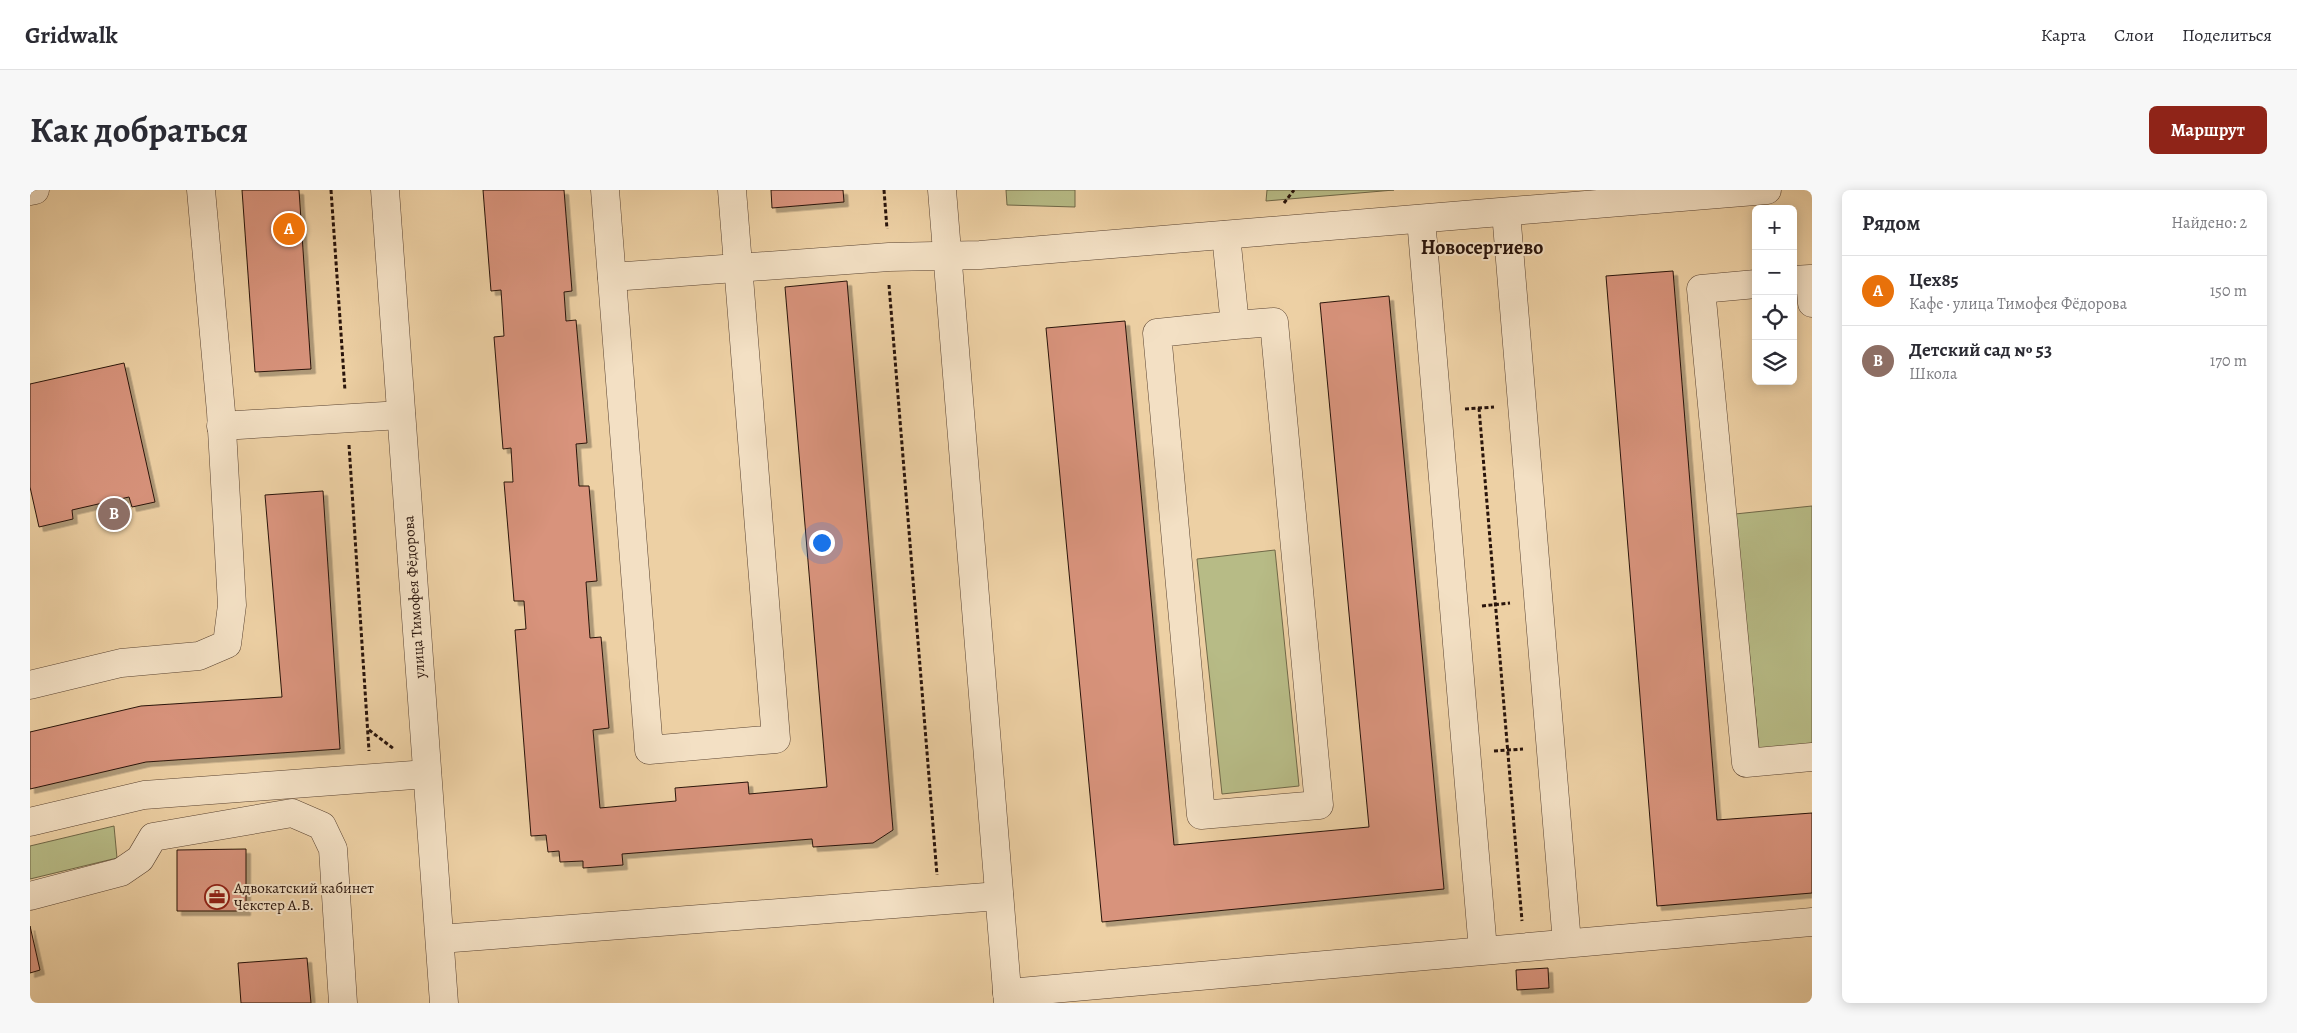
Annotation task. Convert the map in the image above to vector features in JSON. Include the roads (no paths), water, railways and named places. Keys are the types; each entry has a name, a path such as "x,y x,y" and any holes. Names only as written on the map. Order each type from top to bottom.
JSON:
{"street":[{"path":"30,191 35,190"},
{"path":"30,685 121,663 199,656 227,644 232,606 222,426 201,190"},
{"name":"улица Тимофея Фёдорова","path":"385,190 444,1003"},
{"path":"605,190 649,750 776,739 732,190"},
{"path":"942,190 1008,998 1524,946 1812,922"},
{"path":"612,277 890,257 947,256 1768,190 1770,205"},
{"path":"1506,212 1567,943"},
{"path":"1421,219 1483,950"},
{"path":"1226,235 1234,325"},
{"path":"1797,280 1810,279 1812,303"},
{"path":"1752,284 1701,289 1746,763 1812,757"},
{"path":"1274,322 1319,805 1202,815 1157,333 1234,325 1274,322"},
{"path":"222,426 401,415"},
{"path":"30,822 144,795 427,774"},
{"path":"30,896 121,872 140,859 153,836 292,813 322,826 334,849 343,1003"},
{"path":"440,939 999,896"}],"place":[{"name":"Цех85","path":"289,229"},
{"name":"Детский сад № 53","path":"114,514"},
{"name":"Адвокатский кабинет Чекстер А.В.","path":"217,897"}],"district":[{"name":"Новосергиево","path":"1482,247"}]}
